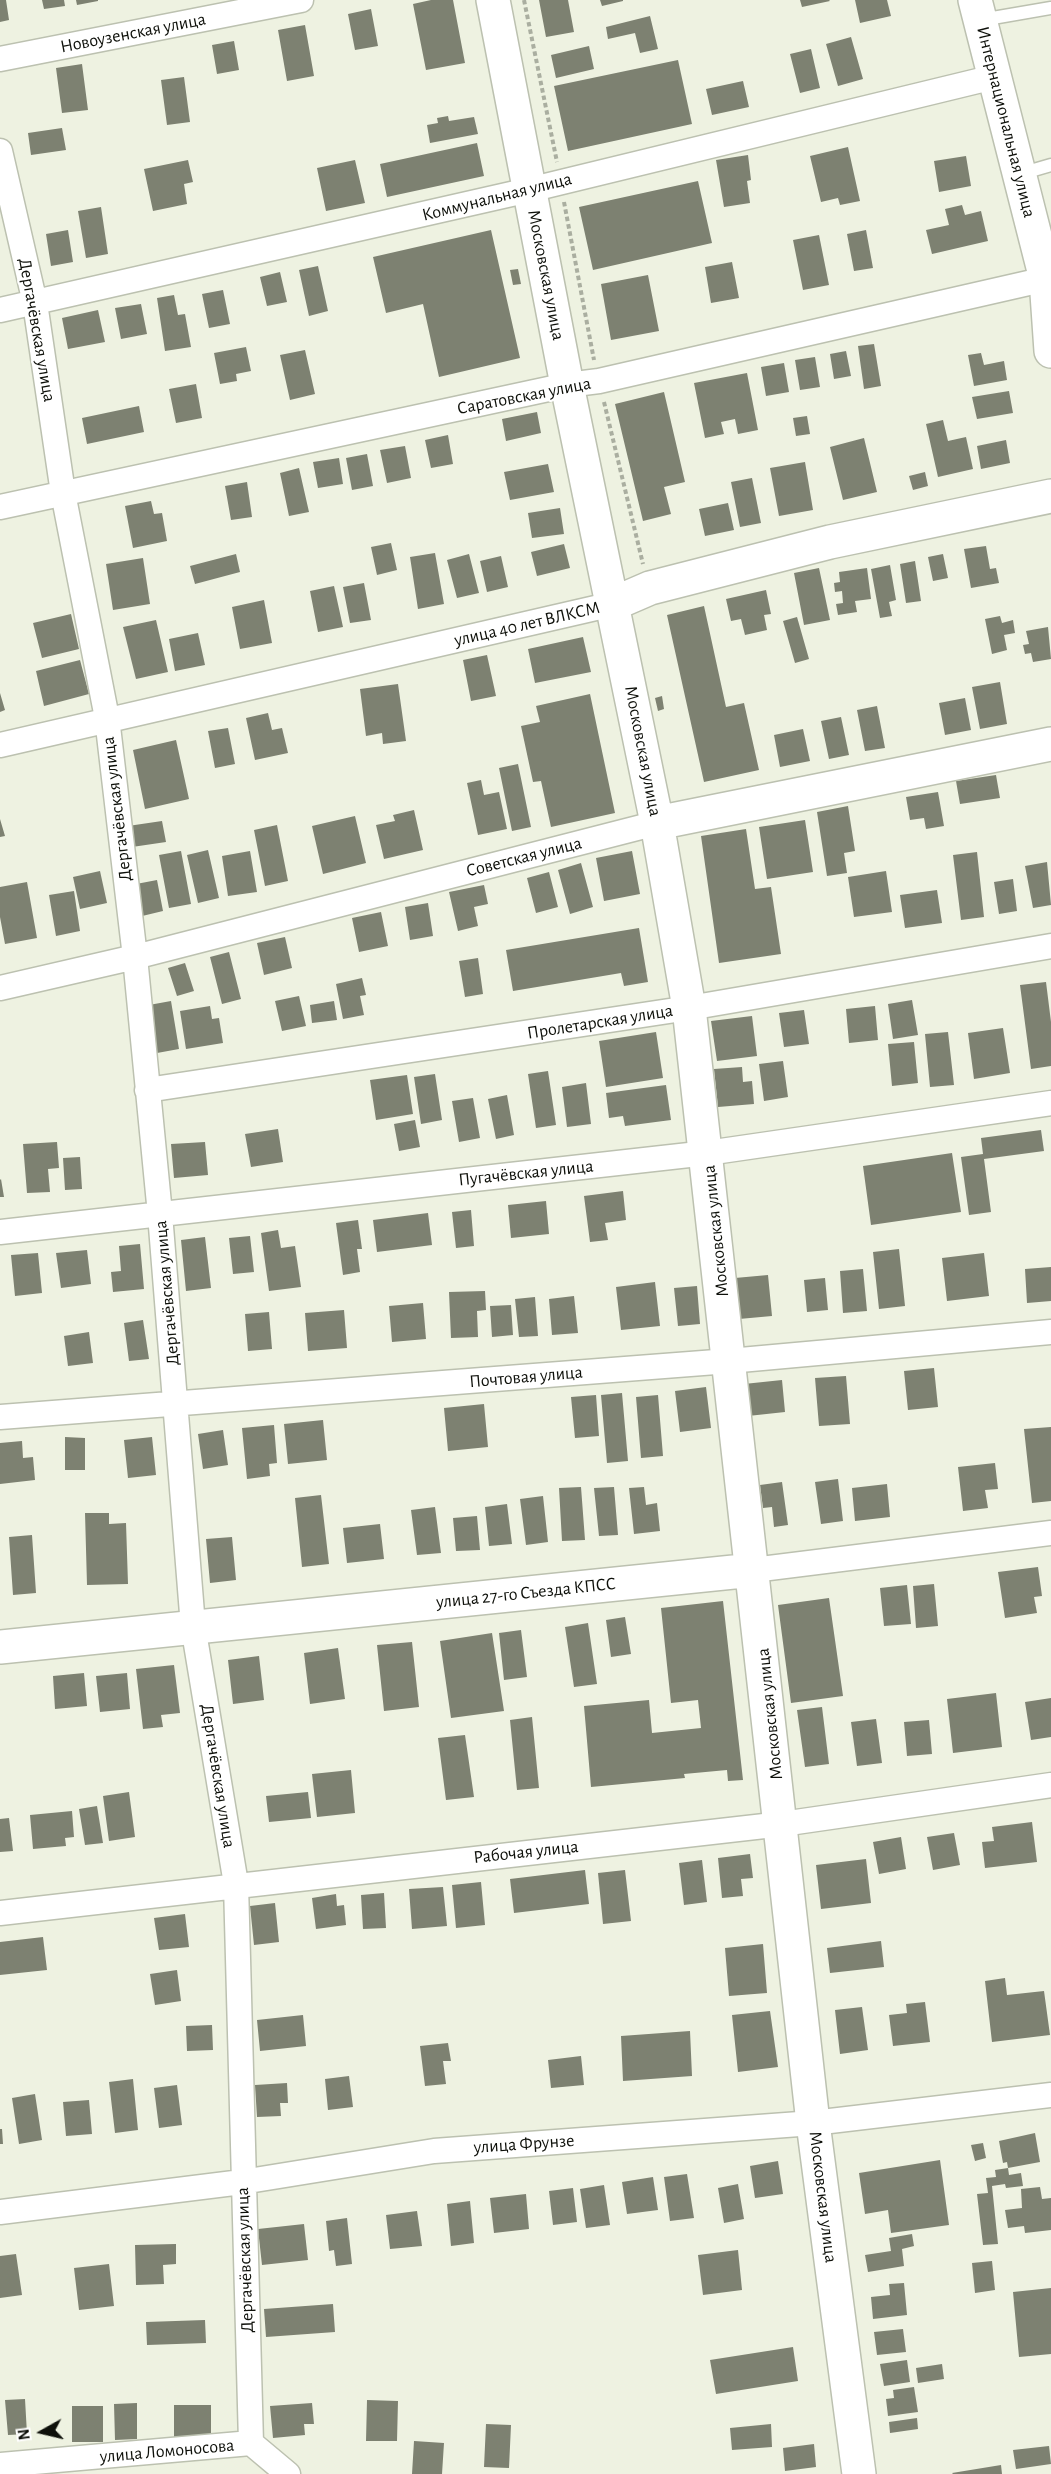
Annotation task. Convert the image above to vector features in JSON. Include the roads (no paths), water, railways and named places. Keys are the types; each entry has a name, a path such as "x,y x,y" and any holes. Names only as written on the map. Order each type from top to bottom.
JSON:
{"main road":[{"name":"Московская улица","path":"494,0 567,386 657,823 689,1008 782,1824 813,2123 859,2474"},
{"name":"Интернациональная улица","path":"977,10 1046,279 1051,351"},
{"name":"улица 40 лет ВЛКСМ","path":"613,604 650,588 830,542 1051,492"},
{"name":"Советская улица","path":"657,823 1051,744"},
{"name":"улица 27-го Съезда КПСС","path":"0,1647 753,1570"}],"street":[{"name":"Новоузенская улица","path":"0,59 300,0"},
{"name":"Коммунальная улица","path":"0,310 529,190 994,77"},
{"name":"Дергачёвская улица","path":"0,151 35,303 63,493 107,718 135,957 160,1214 193,1626 236,1884 242,2182 251,2443"},
{"name":"Саратовская улица","path":"0,507 598,381 1046,279"},
{"name":"улица 40 лет ВЛКСМ","path":"0,745 107,718 613,604"},
{"name":"Советская улица","path":"0,988 135,957 657,823"},
{"name":"Пролетарская улица","path":"147,1090 689,1008 1051,946"},
{"name":"Пугачёвская улица","path":"0,1232 707,1153 1051,1103"},
{"name":"Почтовая улица","path":"0,1417 729,1361 1051,1332"},
{"name":"улица 27-го Съезда КПСС","path":"753,1570 1051,1533"},
{"name":"Рабочая улица","path":"0,1913 236,1884 782,1824 1051,1785"},
{"name":"улица Фрунзе","path":"0,2212 242,2182 434,2151 813,2123 1051,2095"},
{"name":"улица Ломоносова","path":"0,2465 251,2443 288,2474"}],"lane":[{"path":"977,10 1051,8"},
{"path":"1019,174 1051,165"}]}
